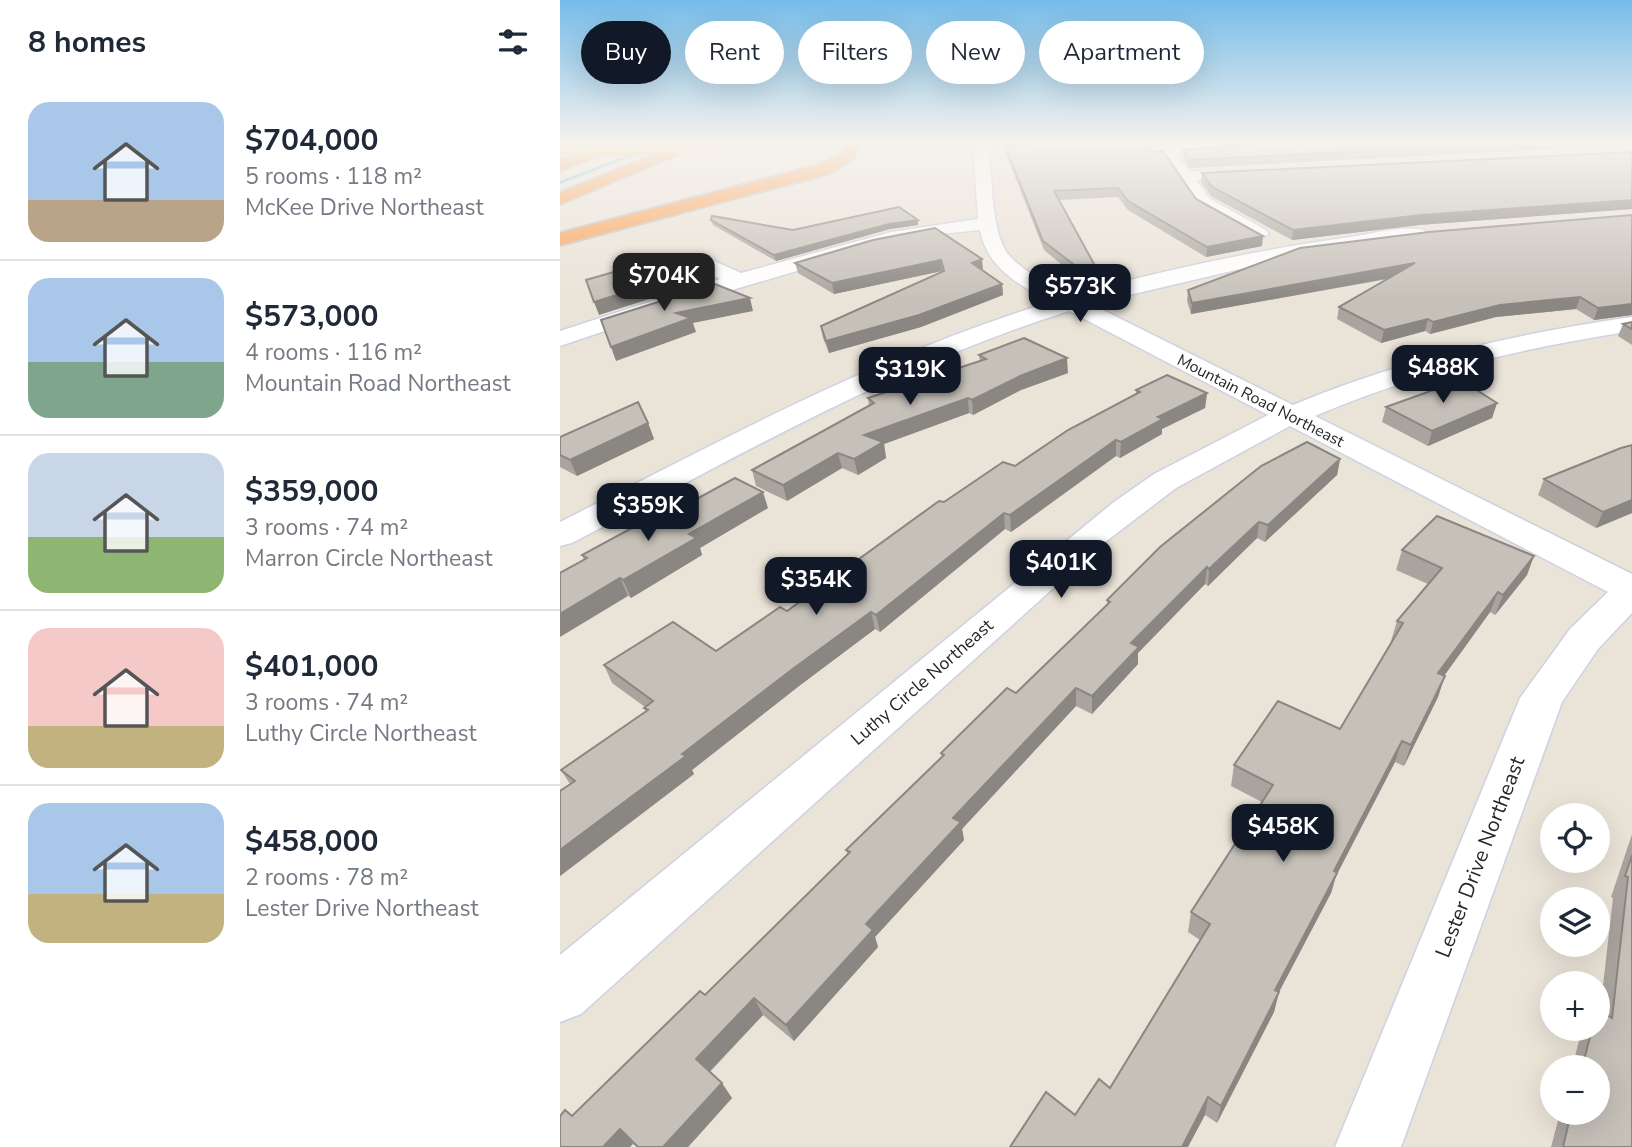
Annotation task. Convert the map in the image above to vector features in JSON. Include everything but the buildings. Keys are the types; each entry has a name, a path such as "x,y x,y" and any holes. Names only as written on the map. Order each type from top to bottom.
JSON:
{"highway":[{"path":"560,239 728,195"}],"street":[{"name":"Mountain Road Northeast","path":"988,195 989,224 995,251 1012,270 1071,303 1632,590"},
{"path":"1199,195 1203,201 1289,250"},
{"path":"560,339 739,280 924,230 955,225 989,224"},
{"path":"560,536 803,411 908,363 1071,303 1289,250 1437,231"},
{"path":"694,259 739,280"},
{"name":"Luthy Circle Northeast","path":"560,993 1088,539 1164,482 1292,415 1412,368 1475,351 1632,324"},
{"name":"Lester Drive Northeast","path":"1368,1147 1542,698 1584,639 1632,590"}]}
